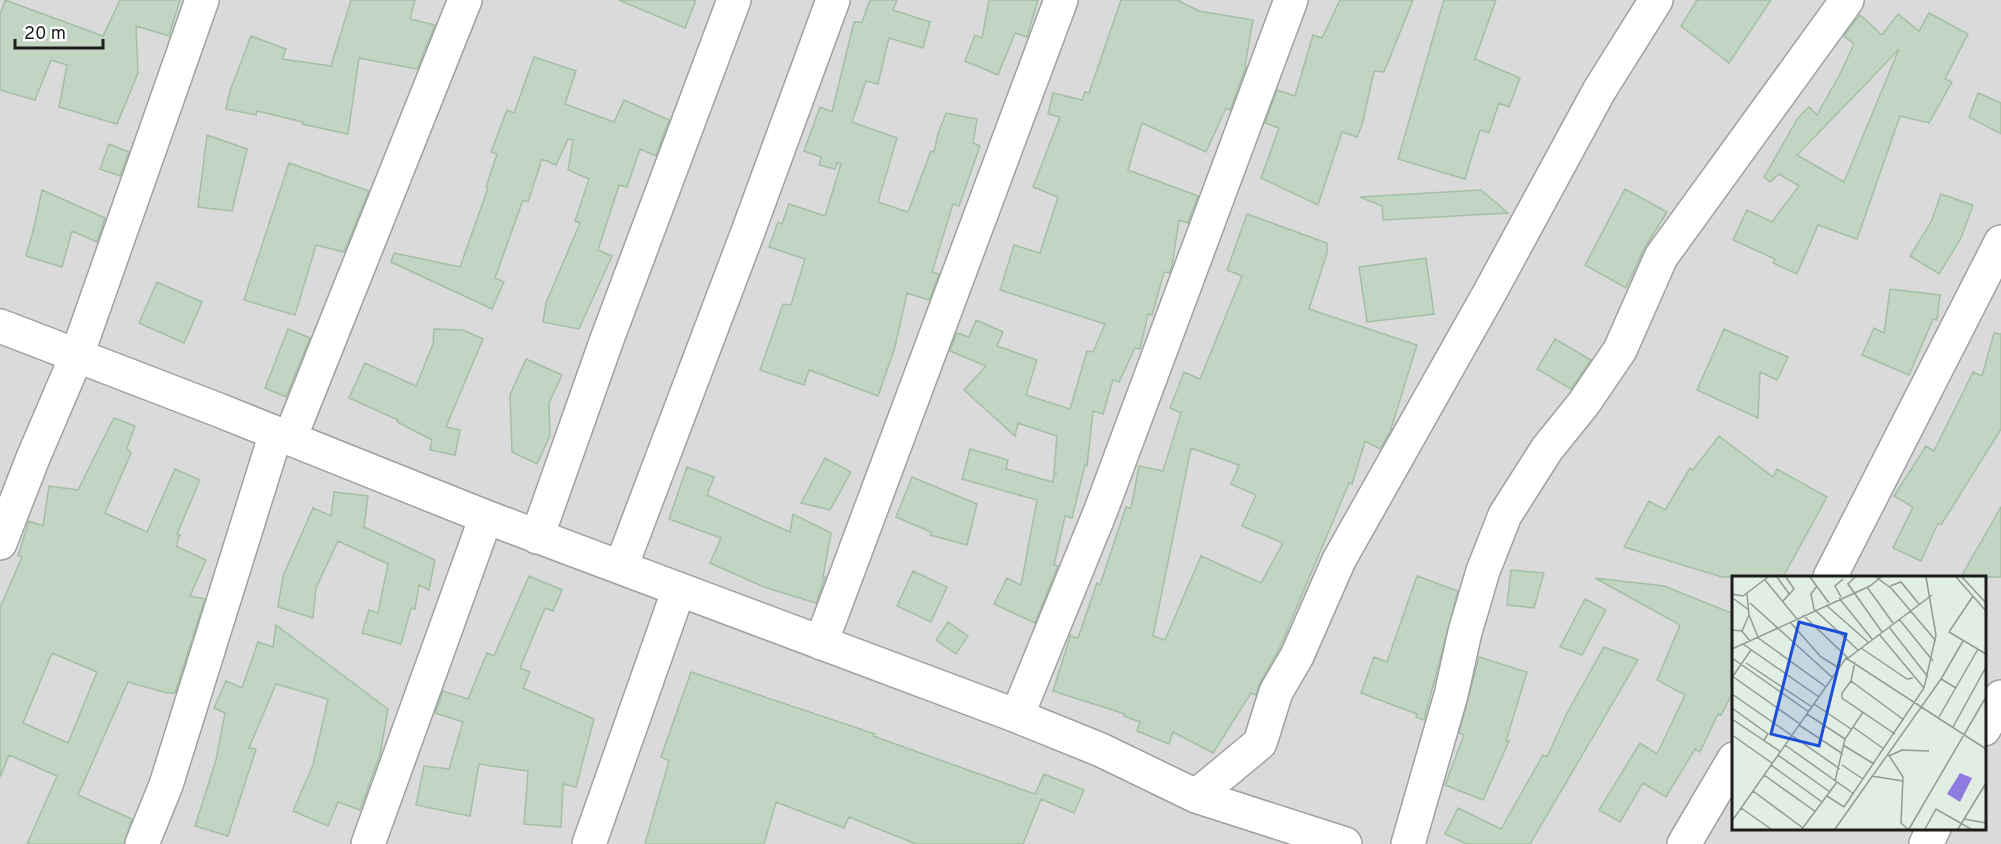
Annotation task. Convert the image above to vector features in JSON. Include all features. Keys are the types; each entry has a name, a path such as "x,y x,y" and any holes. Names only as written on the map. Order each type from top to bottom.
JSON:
{"street":[{"path":"0,543 77,354 202,0"},
{"path":"142,844 166,785 283,436 465,0"},
{"path":"537,537 614,320 734,0"},
{"path":"621,567 833,0"},
{"path":"821,643 1061,0"},
{"path":"1017,716 1101,510 1291,0"},
{"path":"1196,796 1260,743 1276,692 1297,656 1339,560 1490,292 1599,92 1656,0"},
{"path":"1408,844 1451,696 1465,632 1483,571 1505,515 1547,449 1584,403 1620,350 1661,257 1846,0"},
{"path":"1831,576 2001,242"},
{"path":"0,326 77,354 537,537 1017,716 1101,750 1196,796 1345,844"},
{"path":"368,844 486,517"},
{"path":"589,844 680,589"},
{"path":"1986,725 2001,697"},
{"path":"1684,844 1732,762"},
{"path":"1926,844 1934,829"}],"shaded area":[{"path":"0,0 2001,0 2001,844 0,844"}],"building":[{"path":"5,0 103,36 120,0 180,0 169,36 136,26 138,73 117,124 59,107 67,65 51,60 35,100 0,90 0,15"},
{"path":"351,0 415,0 410,19 435,25 417,69 359,58 348,134 257,111 256,115 226,109 230,91 251,36 286,49 282,59 331,66"},
{"path":"619,0 696,0 685,28"},
{"path":"870,0 897,0 893,10 930,22 923,48 889,38 878,84 866,81 852,122 897,138 878,202 908,212 931,151 934,152 946,113 977,119 973,143 980,146 959,206 953,204 932,272 939,274 929,300 907,293 895,347 878,396 809,370 804,385 760,370 783,304 791,305 805,259 769,247 778,222 782,224 789,204 825,216 841,164 837,163 835,169 819,165 821,157 804,151 820,107 832,112 854,22 862,22"},
{"path":"989,0 1038,0 1027,37 1015,33 998,75 965,61 975,35 982,38"},
{"path":"1121,0 1177,0 1199,11 1253,20 1246,67 1230,110 1226,108 1206,152 1142,123 1128,170 1198,196 1188,223 1179,220 1172,266 1169,273 1164,272 1152,315 1148,314 1140,349 1135,348 1119,382 1113,380 1103,414 1093,411 1087,466 1085,465 1072,518 1065,516 1054,565 1058,566 1035,623 994,604 1007,578 1021,585 1037,500 962,479 970,449 1008,460 1006,469 1053,482 1054,473 1057,474 1054,472 1057,436 1018,423 1015,436 964,390 986,366 950,351 957,333 969,337 976,320 1003,332 997,346 1037,360 1026,395 1070,409 1087,351 1093,352 1105,324 1000,290 1014,245 1040,253 1058,197 1033,187 1060,117 1048,114 1053,93 1082,100 1085,92 1089,93"},
{"path":"1340,0 1413,0 1384,72 1374,71 1362,125 1357,137 1342,132 1318,205 1261,178 1279,128 1265,123 1277,90 1295,96 1313,35 1322,38"},
{"path":"1444,0 1496,0 1475,59 1520,78 1509,107 1499,103 1489,133 1480,130 1465,179 1398,159"},
{"path":"1697,0 1771,0 1729,63 1681,26"},
{"path":"1929,13 1968,34 1945,79 1952,82 1929,123 1900,116 1857,239 1818,225 1797,274 1773,263 1775,259 1733,240 1747,210 1772,222 1799,186 1779,174 1770,182 1764,177 1798,118 1809,107 1817,115 1854,44 1844,36 1860,15 1882,35 1898,14 1919,31","holes":["1899,49 1844,182 1797,155"]},
{"path":"534,57 576,71 565,104 614,122 624,100 669,120 656,156 640,149 627,187 619,185 598,250 612,256 579,329 543,322 546,303 580,223 575,221 589,179 568,170 573,140 568,139 556,165 542,159 528,202 523,200 495,278 504,282 492,309 391,262 394,253 460,267 488,188 486,187 497,154 491,152 507,110 514,113"},
{"path":"1978,93 2001,103 2001,134 1969,117"},
{"path":"207,135 247,149 232,211 198,207"},
{"path":"109,144 129,152 120,176 100,169"},
{"path":"289,163 369,191 344,252 316,245 295,315 244,300"},
{"path":"1625,189 1667,212 1644,249 1626,288 1585,265"},
{"path":"42,190 105,218 97,242 72,231 62,267 26,256"},
{"path":"1481,190 1508,213 1383,220 1382,206 1360,197"},
{"path":"1941,194 1973,205 1961,238 1939,274 1910,256 1931,222"},
{"path":"1247,214 1327,243 1327,253 1309,309 1417,345 1390,432 1380,449 1365,441 1352,484 1349,483 1280,647 1256,695 1251,693 1213,753 1173,732 1169,744 1137,731 1140,722 1124,716 1125,714 1053,691 1070,636 1078,638 1097,583 1100,585 1126,507 1131,508 1139,466 1163,471 1181,413 1170,408 1184,372 1200,379 1242,276 1227,270","holes":["1191,448 1239,465 1231,484 1256,495 1242,526 1283,543 1261,583 1201,556 1165,640 1153,636"]},
{"path":"1426,258 1434,314 1367,322 1359,267"},
{"path":"157,282 202,302 184,343 139,323"},
{"path":"1890,289 1940,295 1937,320 1933,319 1909,375 1862,355 1874,328 1884,333"},
{"path":"288,329 310,338 286,397 265,388"},
{"path":"434,329 463,330 483,339 446,427 460,430 455,455 430,450 432,440 397,422 398,420 349,398 365,363 416,386 433,344"},
{"path":"1724,329 1788,357 1777,380 1760,372 1758,418 1697,390"},
{"path":"1994,333 2001,334 2001,429 1941,525 1938,523 1921,561 1893,548 1913,507 1894,496 1926,446 1934,451 1973,372 1982,376"},
{"path":"1555,339 1591,360 1571,389 1537,369"},
{"path":"526,359 562,375 549,403 550,435 537,464 512,452 510,395"},
{"path":"114,418 135,426 127,448 131,453 105,513 147,532 175,469 200,480 177,534 180,535 176,546 206,560 190,596 205,599 175,693 167,693 128,682 78,795 132,819 124,844 27,844 57,776 9,755 0,777 0,608 22,557 18,556 29,521 43,526 49,486 78,490","holes":["52,653 97,672 68,743 23,723"]},
{"path":"1719,436 1773,477 1777,469 1827,497 1784,576 1722,577 1624,547 1649,501 1665,510 1690,468 1693,470"},
{"path":"825,458 851,472 830,510 801,503"},
{"path":"687,467 714,477 707,495 790,532 793,514 831,533 823,577 825,577 816,603 764,587 710,563 721,538 669,519"},
{"path":"912,477 977,504 967,545 930,535 931,532 896,517"},
{"path":"334,492 368,496 364,527 435,560 429,590 419,585 415,609 411,608 401,644 362,633 369,610 378,613 388,564 338,541 316,588 313,618 278,607 283,576 313,508 331,516"},
{"path":"2001,507 2001,577 1962,576"},
{"path":"1511,570 1544,573 1534,608 1507,605"},
{"path":"913,571 947,587 931,622 897,606"},
{"path":"529,576 562,590 553,611 545,608 520,668 530,672 523,688 594,719 576,787 563,784 561,827 524,824 528,771 479,764 470,816 416,805 424,766 449,769 463,722 435,713 443,691 468,699 487,653 494,656"},
{"path":"1417,576 1458,591 1424,720 1416,717 1417,714 1361,693 1374,657 1387,662"},
{"path":"1595,578 1664,586 1732,613 1732,694 1721,715 1718,714 1700,752 1695,749 1666,797 1643,783 1620,822 1599,810 1640,743 1657,754 1685,695 1657,680 1680,625"},
{"path":"1585,599 1606,610 1582,655 1560,647"},
{"path":"948,622 968,636 956,654 936,640"},
{"path":"276,625 388,709 380,755 360,810 338,802 328,826 293,811 313,765 328,699 276,684 249,748 256,749 228,836 195,826 216,760 225,713 214,708 226,681 242,688 258,642 273,647"},
{"path":"1604,647 1638,660 1530,844 1467,844 1445,834 1458,808 1501,829 1543,755 1547,757 1567,713"},
{"path":"1479,657 1527,672 1506,741 1509,741 1483,800 1445,785 1464,735 1459,733"},
{"path":"691,672 875,734 873,736 1035,794 1044,774 1084,790 1074,813 1041,799 1023,844 916,844 849,817 844,828 776,802 764,844 645,844 669,761 661,757"}]}
